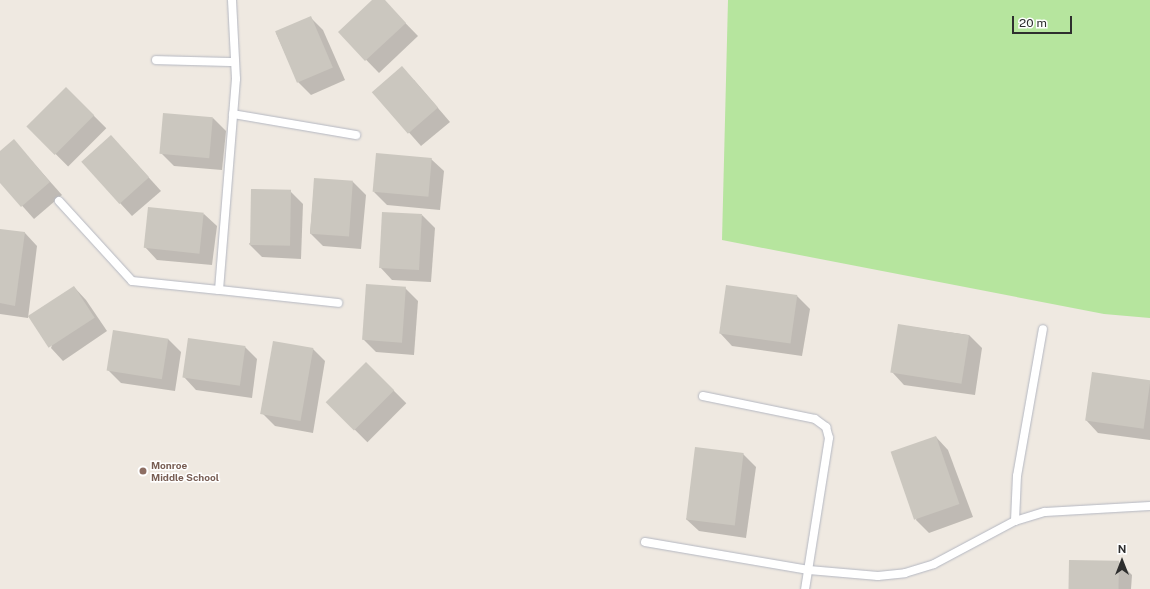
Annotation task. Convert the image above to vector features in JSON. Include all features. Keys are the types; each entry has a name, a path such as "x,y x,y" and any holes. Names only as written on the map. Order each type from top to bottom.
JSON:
{"lane":[{"path":"219,290 233,114 235,62 232,0"},
{"path":"156,60 235,62"},
{"path":"233,114 356,135"},
{"path":"59,201 132,281 338,303"},
{"path":"1015,521 1017,476 1043,328"},
{"path":"703,396 815,419 826,427 829,438 805,589"},
{"path":"645,542 809,570 878,576 905,573 934,564 1015,521 1045,512 1150,506"}],"green space":[{"path":"728,0 1150,0 1150,318 1104,314 722,240"}],"building":[{"path":"372,0 385,0 406,23 365,61 338,32"},
{"path":"311,16 333,68 297,83 275,31"},
{"path":"402,66 438,108 408,134 372,92"},
{"path":"66,87 94,115 55,155 26,127"},
{"path":"163,113 213,117 209,158 159,154"},
{"path":"111,135 149,177 119,204 81,162"},
{"path":"14,139 50,182 21,207 0,183 0,151"},
{"path":"376,153 432,158 428,197 373,192"},
{"path":"314,178 353,181 349,237 310,234"},
{"path":"251,189 291,190 290,246 250,245"},
{"path":"148,207 204,213 199,254 144,248"},
{"path":"382,212 422,214 419,270 379,268"},
{"path":"0,229 25,232 15,306 0,303"},
{"path":"366,284 406,287 402,343 362,340"},
{"path":"726,285 797,295 790,344 719,334"},
{"path":"74,286 95,318 49,348 28,316"},
{"path":"898,324 969,335 961,384 890,372"},
{"path":"113,330 168,339 162,379 107,370"},
{"path":"188,338 245,346 240,386 182,378"},
{"path":"273,341 313,348 301,421 260,414"},
{"path":"366,362 394,390 354,431 326,402"},
{"path":"1092,372 1150,380 1144,429 1085,421"},
{"path":"936,436 959,504 914,520 891,452"},
{"path":"695,447 744,453 735,525 686,519"},
{"path":"1069,560 1119,561 1119,589 1068,589"}],"place":[{"name":"Monroe Middle School","path":"143,471"}]}
